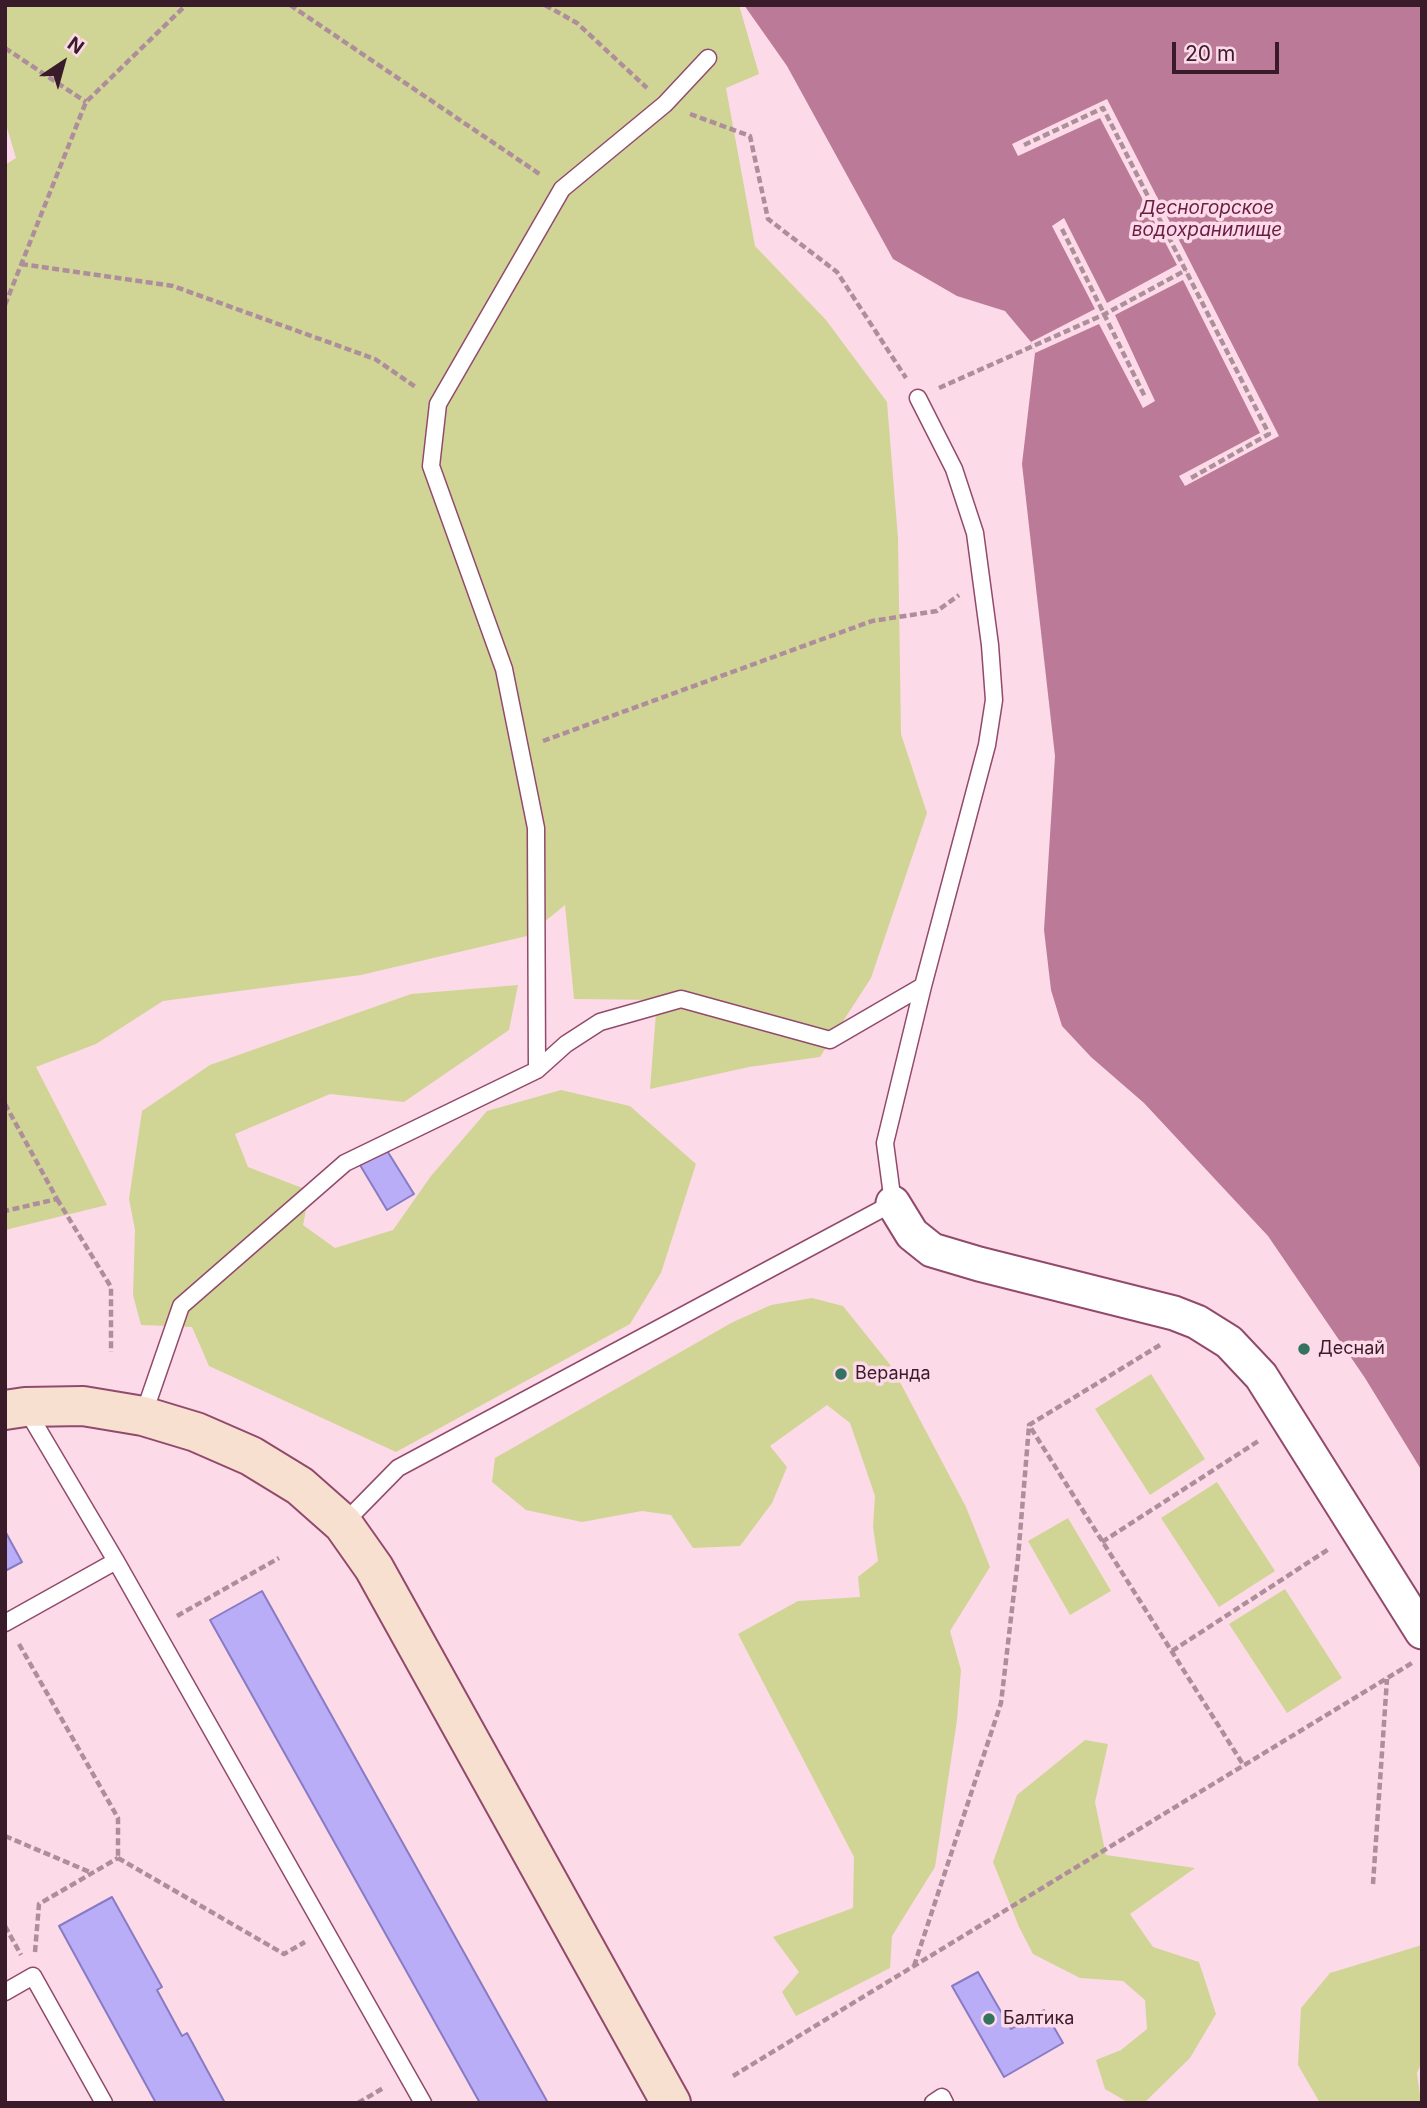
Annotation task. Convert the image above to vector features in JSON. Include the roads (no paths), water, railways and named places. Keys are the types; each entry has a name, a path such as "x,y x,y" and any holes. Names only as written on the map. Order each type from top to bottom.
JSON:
{"street":[{"path":"893,1203 912,1234 932,1250 1174,1313 1198,1322 1229,1342 1261,1376 1422,1632"},
{"path":"15,1408 83,1406 143,1416 197,1432 251,1456 300,1486 343,1524 374,1568 671,2103"}],"lane":[{"path":"537,1070 536,828 504,669 430,466 438,404 562,189 665,104 708,58"},
{"path":"343,1524 398,1468 893,1203 885,1143 923,986 987,745 994,700 990,645 975,533 954,469 918,398"},
{"path":"143,1416 181,1306 345,1163 537,1070 566,1044 600,1022 681,999 830,1040 923,986"},
{"path":"15,1408 116,1561 424,2103"},
{"path":"6,1623 116,1561"},
{"path":"5,1992 33,1976 104,2103"},
{"path":"933,2103 942,2097 945,2103"}],"water":[{"name":"Десногорское водохранилище","path":"744,5 1422,5 1422,1471 1365,1378 1268,1236 1144,1103 1091,1057 1062,1026 1051,990 1044,930 1055,756 1022,464 1035,353 1031,342 1005,311 957,296 893,259 787,66"}],"place":[{"name":"Деснай","path":"1304,1349"},
{"name":"Веранда","path":"841,1374"},
{"name":"Балтика","path":"989,2019"}]}
